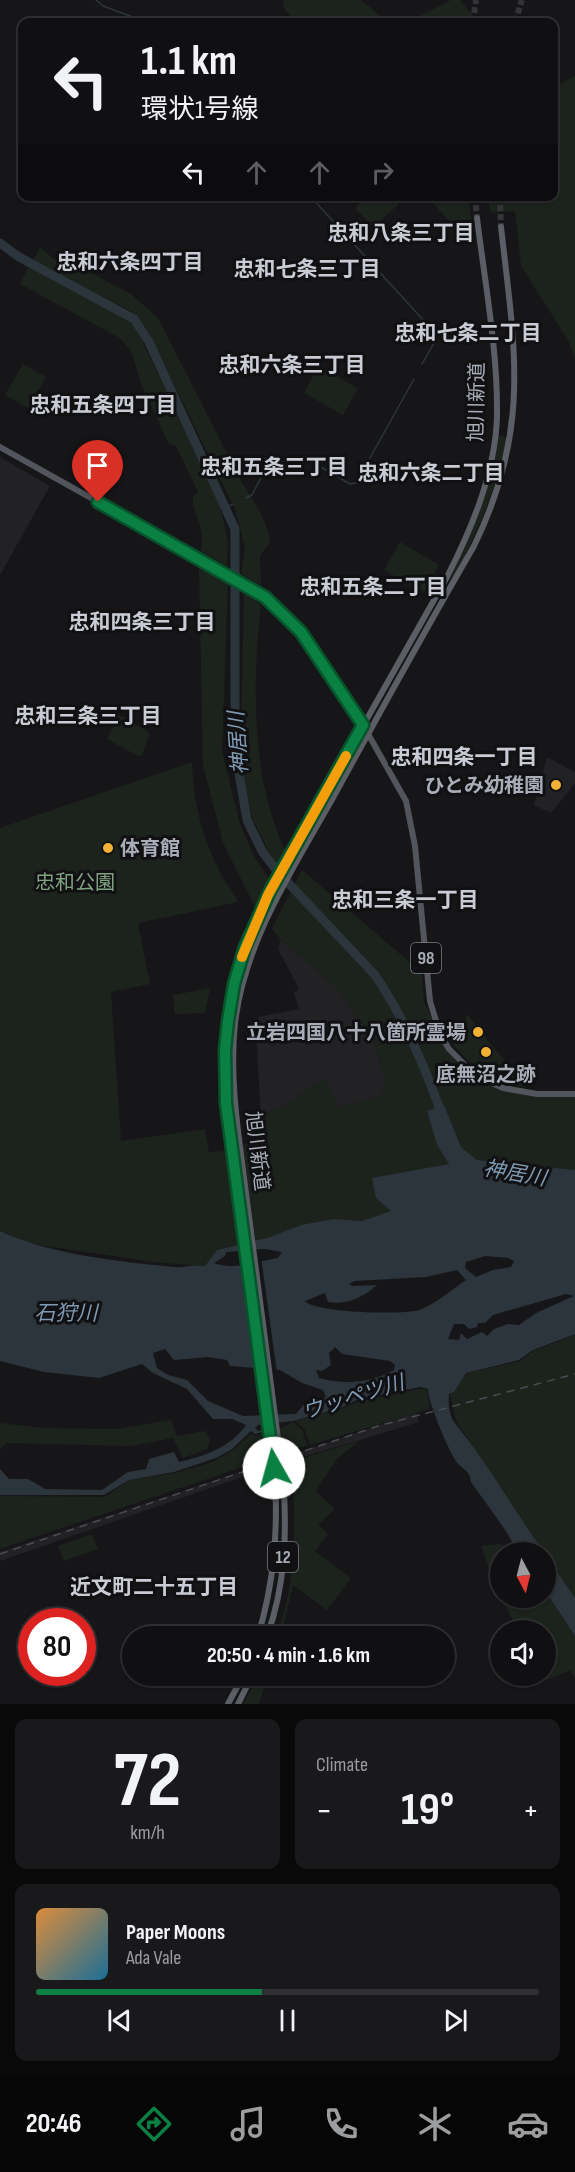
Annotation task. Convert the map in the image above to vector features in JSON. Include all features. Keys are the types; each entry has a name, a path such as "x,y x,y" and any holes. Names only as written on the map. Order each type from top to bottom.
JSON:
{"highway":[{"name":"旭川新道","path":"260,1626 274,1566 277,1536 275,1478 234,1164 225,1076 228,1021 234,984 245,947 270,891 447,577 468,535 481,500 497,419 496,375 477,218"},
{"name":"旭川新道","path":"269,1626 282,1575 286,1534 283,1477 242,1163 233,1074 235,1023 243,984 276,899 478,537 495,497 508,450 514,415 515,358 501,227"},
{"path":"228,1704 238,1686"},
{"path":"238,1704 247,1686"}],"main road":[{"path":"0,447 252,588 278,608 301,632 368,734"},
{"name":"98","path":"368,734 397,782 408,812 415,846 430,1001 440,1034 461,1063 487,1082 521,1093 575,1094"}],"shaded area":[{"path":"0,457 50,486 0,575"},
{"name":"ひとみ幼稚園","path":"547,757 575,772 575,783 551,813 534,805"},
{"path":"281,940 334,985 373,1038 386,1082 382,1095 340,1108 324,1078 283,1107 261,1116 256,1031 258,1017 299,1009 294,992 299,989 278,949"},
{"path":"416,1413 419,1422 277,1465 0,1561 0,1552"}],"green space":[{"path":"283,0 361,0 383,18 292,18 284,8"},
{"path":"451,0 460,0 475,18 416,18"},
{"path":"575,76 575,359 568,340 521,266 515,211 491,213 488,201 558,201 558,85"},
{"path":"363,201 396,201 399,204 373,227 355,208"},
{"path":"431,201 469,201 473,232 461,235"},
{"path":"40,247 55,260 70,267 74,264 131,294 158,318 241,481 266,525 270,542 260,556 261,585 241,574 245,548 235,509 149,333 133,312 33,261"},
{"path":"28,267 129,321 136,329 199,456 220,506 228,542 227,566 201,551 202,534 193,503 193,496 198,492 176,446 169,444 142,386 131,351 120,338 20,284"},
{"path":"23,364 46,377 28,408 5,395"},
{"path":"319,366 358,388 343,415 304,393"},
{"path":"499,435 507,438 492,493 453,578 451,577 483,502"},
{"path":"400,542 439,565 424,592 384,570"},
{"path":"199,565 228,581 222,751 240,824 254,856 270,880 256,909 223,843 203,765"},
{"path":"244,593 261,605 256,667 257,731 266,794 286,852 277,868 253,820 244,786 241,737"},
{"path":"119,715 147,731 149,736 142,755 138,756 107,739"},
{"name":"忠和公園","path":"192,762 194,791 204,833 214,860 238,902 138,923 150,984 111,992 121,1141 205,1129 209,1152 227,1151 254,1141 261,1116 283,1107 324,1078 340,1108 382,1095 386,1082 373,1038 334,985 281,940 272,928 302,870 414,966 421,965 424,1002 440,1034 475,1075 521,1093 575,1094 575,1170 477,1160 461,1147 444,1105 427,1111 437,1145 449,1164 392,1211 362,1221 333,1219 301,1225 267,1238 217,1250 205,1266 152,1262 27,1243 0,1230 0,828"},
{"path":"210,988 205,1013 175,1014 173,995"},
{"path":"467,1014 525,1087 501,1081 480,1070 453,1045 446,1035 462,1027"},
{"path":"575,1335 575,1599 556,1571 556,1542 537,1542 456,1421 450,1395 467,1373 520,1361 535,1350"},
{"path":"420,1389 427,1390 430,1409 310,1445 305,1430 295,1421 341,1409 360,1401"},
{"path":"171,1420 177,1436 203,1431 207,1433 210,1441 207,1449 183,1458 173,1438 131,1446 6,1443 0,1450 0,1423 44,1428 117,1429"},
{"path":"293,1421 304,1432 303,1436 308,1445 0,1549 0,1496 105,1497 129,1480 175,1473 213,1462 233,1450 251,1434 255,1436 289,1425"},
{"path":"359,1441 337,1459 315,1491 335,1509 318,1525 328,1534 315,1551 351,1578 327,1610 293,1585 283,1626 280,1626 288,1596 294,1550 293,1482 290,1462"},
{"path":"92,1534 98,1549 64,1561 58,1546"},
{"path":"490,1545 490,1571 481,1546"},
{"path":"556,1607 575,1636 575,1678 570,1670 556,1676 556,1620 513,1620 506,1608"},
{"path":"253,1686 265,1686 259,1704 243,1704"}],"water":[{"name":"石狩川","path":"444,1105 461,1147 477,1160 575,1170 575,1334 533,1350 519,1360 466,1373 454,1392 449,1394 452,1419 478,1453 537,1542 512,1542 471,1482 468,1473 454,1459 435,1416 428,1389 420,1387 359,1399 341,1408 293,1421 258,1425 255,1428 258,1431 264,1429 263,1432 255,1434 251,1431 232,1449 216,1458 174,1472 129,1480 104,1495 0,1495 0,1469 9,1479 28,1479 45,1489 102,1490 128,1472 146,1469 149,1459 174,1452 179,1462 216,1450 232,1440 246,1425 232,1419 213,1419 187,1389 153,1373 142,1364 99,1378 44,1372 0,1361 0,1231 41,1246 85,1256 173,1267 205,1266 217,1250 267,1238 301,1225 333,1219 362,1221 391,1211 376,1198 372,1178 449,1164 437,1145 427,1111","holes":["265,1249 282,1252 278,1258 246,1265 229,1266 214,1263 225,1256 226,1252","485,1256 508,1258 514,1261 511,1267 493,1270 476,1277 465,1268 466,1262","457,1270 466,1280 431,1304 410,1312 379,1313 341,1310 312,1305 305,1301 325,1293 328,1302 348,1301 366,1294 377,1285 353,1286 349,1284 355,1281 426,1277","566,1294 574,1296 536,1313 519,1325 508,1324 494,1329 487,1336 482,1332 467,1339 461,1333 459,1340 448,1339 454,1324 464,1324 469,1329 477,1327 478,1323 485,1323 493,1315","335,1347 342,1354 390,1361 395,1365 394,1370 376,1378 358,1382 338,1382 319,1378 316,1370 322,1371 331,1365 329,1353","165,1349 174,1360 208,1357 227,1360 230,1366 280,1370 302,1383 323,1390 326,1397 304,1404 296,1414 243,1416 208,1401 187,1380 168,1375 157,1368 153,1353"]},
{"path":"556,1570 575,1598 575,1636 556,1607"}],"pier":[{"path":"261,1257 277,1373 255,1369 241,1262"}],"waterway":[{"path":"96,0 103,6 135,18"},
{"path":"315,201 436,334 437,338 422,364"},
{"name":"神居川","path":"0,243 19,257 134,319 149,342 235,529 235,750 247,820 262,851 277,871 375,975 414,1045 443,1118"},
{"path":"246,498 252,495 268,464 273,462 312,462 350,484 356,483 414,379"},
{"name":"神居川","path":"227,507 233,504"}],"tunnel":[{"path":"474,18 476,0"},
{"path":"516,18 522,0"},
{"path":"475,201 477,218"},
{"path":"500,201 501,227"}],"railway":[{"path":"0,1554 378,1426 575,1374"}],"slow traffic":[{"path":"242,957 259,912 346,756"}],"place":[{"name":"ひとみ幼稚園","path":"556,785"},
{"name":"体育館","path":"108,848"},
{"name":"立岩四国八十八箇所霊場","path":"478,1032"},
{"name":"底無沼之跡","path":"486,1052"}],"district":[{"name":"忠和八条三丁目","path":"401,233"},
{"name":"忠和六条四丁目","path":"130,262"},
{"name":"忠和七条三丁目","path":"307,269"},
{"name":"忠和七条二丁目","path":"468,333"},
{"name":"忠和六条三丁目","path":"292,365"},
{"name":"忠和五条四丁目","path":"103,405"},
{"name":"忠和五条三丁目","path":"274,467"},
{"name":"忠和六条二丁目","path":"431,473"},
{"name":"忠和五条二丁目","path":"373,587"},
{"name":"忠和四条三丁目","path":"142,622"},
{"name":"忠和三条三丁目","path":"88,716"},
{"name":"忠和四条一丁目","path":"464,757"},
{"name":"忠和三条一丁目","path":"405,900"},
{"name":"近文町二十五丁目","path":"154,1587"}],"route":[{"path":"98,502 265,597 301,632 363,725 259,912 234,984 228,1021 225,1050 226,1103 274,1468"}],"water label":[{"name":"ウッペツ川","path":"353,1397"}]}
